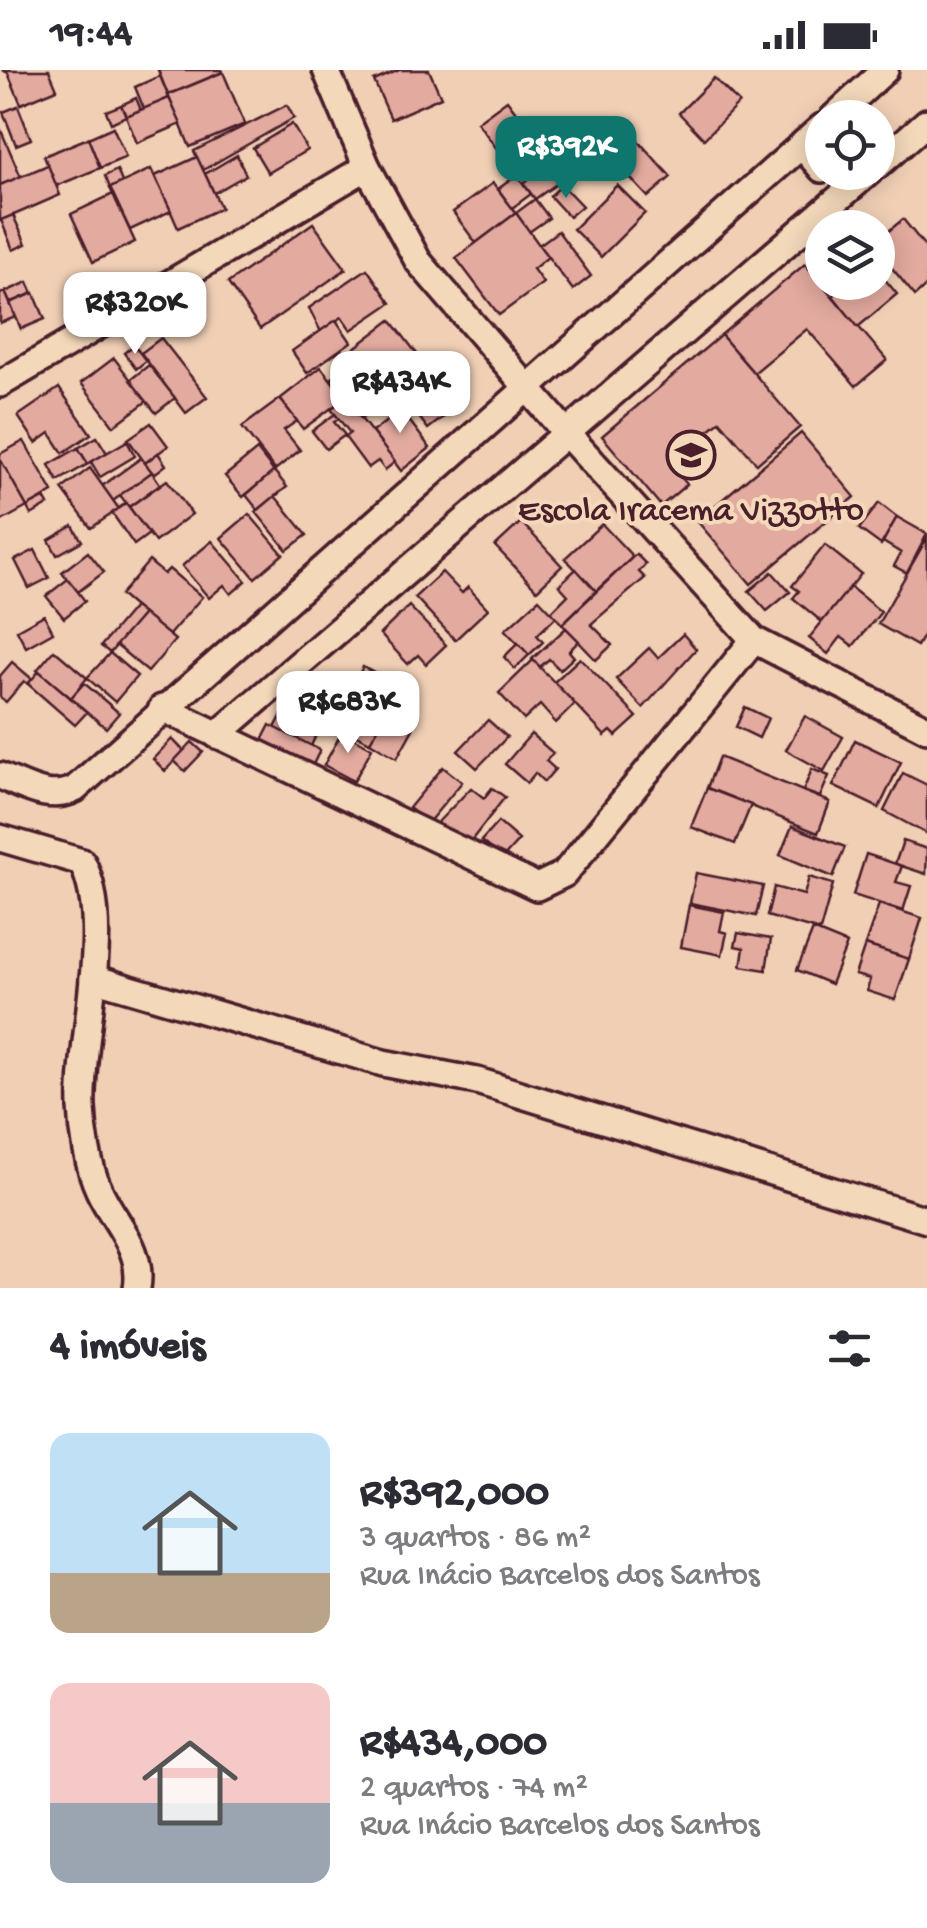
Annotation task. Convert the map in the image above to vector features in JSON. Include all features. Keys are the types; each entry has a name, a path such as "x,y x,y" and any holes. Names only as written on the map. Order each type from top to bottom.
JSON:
{"street":[{"path":"326,70 366,167 418,261 530,386 568,436 754,640 927,730"},
{"path":"852,100 885,70"},
{"path":"895,151 927,122"},
{"path":"0,776 62,796 76,789 162,708 805,143"},
{"path":"802,146 805,149"},
{"path":"0,384 366,167"},
{"path":"841,190 845,194"},
{"path":"217,735 850,190"},
{"path":"162,708 538,887 564,874 754,640"},
{"path":"0,838 82,862 92,881 93,978 82,1106 98,1188 134,1250 138,1288"},
{"path":"93,978 383,1063 478,1081 927,1220"}],"building":[{"path":"2,70 49,70 57,89 21,104 8,73"},
{"path":"158,70 222,70 223,72 168,95"},
{"path":"399,70 429,70 441,97 391,119 374,81"},
{"path":"223,72 245,124 190,147 168,95"},
{"path":"160,76 169,98 144,109 135,87"},
{"path":"714,78 739,103 704,139 679,113"},
{"path":"136,98 141,110 126,116 121,105"},
{"path":"169,98 181,124 137,143 126,116"},
{"path":"507,100 542,147 512,169 477,122"},
{"path":"121,105 126,116 111,123 106,111"},
{"path":"287,105 294,118 203,170 194,151"},
{"path":"18,106 31,139 16,145 3,112"},
{"path":"292,124 307,150 268,173 253,148"},
{"path":"113,127 126,157 100,168 88,138"},
{"path":"0,128 21,177 0,185"},
{"path":"633,135 671,177 648,197 610,156"},
{"path":"88,138 100,168 56,186 44,156"},
{"path":"542,147 552,161 530,178 524,170 517,175 512,169"},
{"path":"237,155 246,175 214,193 205,174"},
{"path":"197,157 221,208 178,228 155,176"},
{"path":"552,161 565,178 535,199 523,183"},
{"path":"48,165 60,195 0,221 0,185"},
{"path":"151,169 171,211 130,230 110,188"},
{"path":"117,170 122,182 110,188 105,176"},
{"path":"517,175 531,194 512,208 498,189"},
{"path":"493,183 516,213 476,243 453,212"},
{"path":"562,185 582,206 569,217 550,196"},
{"path":"617,185 645,213 601,257 573,229"},
{"path":"113,194 135,242 93,262 71,214"},
{"path":"535,199 549,218 529,232 516,213"},
{"path":"516,213 548,257 533,269 543,283 499,315 456,258"},
{"path":"13,215 26,244 13,250 1,220"},
{"path":"903,219 927,249 927,285 915,296 895,272 895,226"},
{"path":"313,223 346,269 260,329 228,283"},
{"path":"558,231 591,276 573,290 539,245"},
{"path":"805,264 805,300 836,300 887,360 856,386 807,329 754,373 721,335"},
{"path":"367,269 391,303 351,330 342,317 321,332 309,308"},
{"path":"28,282 33,293 10,303 5,292"},
{"path":"5,292 16,317 0,323 0,294"},
{"path":"34,293 45,319 21,329 10,303"},
{"path":"836,300 890,300 858,327"},
{"path":"336,320 351,342 307,373 292,351"},
{"path":"391,320 427,367 390,395 353,349"},
{"path":"721,335 800,427 757,464 720,421 677,456 681,460 673,468 687,484 661,506 602,436"},
{"path":"161,338 207,397 186,413 141,353"},
{"path":"134,345 146,361 136,369 124,353"},
{"path":"114,358 147,401 114,426 81,383"},
{"path":"431,363 462,403 428,429 398,389"},
{"path":"350,364 380,403 361,418 331,379"},
{"path":"149,365 175,398 156,413 130,380"},
{"path":"321,367 345,398 303,429 280,399"},
{"path":"59,388 91,434 63,453 50,433 36,443 18,416"},
{"path":"390,395 430,448 401,471 372,432 392,417 380,403"},
{"path":"345,398 395,462 385,470 378,461 368,468 345,437 350,433 331,409"},
{"path":"280,399 297,421 284,430 300,450 275,470 242,427"},
{"path":"335,414 339,419 334,422 345,435 326,449 312,431"},
{"path":"151,423 168,446 145,463 128,439"},
{"path":"801,433 855,497 751,584 697,521"},
{"path":"97,437 107,453 88,464 78,448"},
{"path":"24,441 53,492 27,507 0,459 0,454"},
{"path":"127,441 135,456 100,477 91,462"},
{"path":"78,448 88,464 58,481 49,465"},
{"path":"257,450 274,472 243,497 225,476"},
{"path":"158,453 166,465 153,475 145,463"},
{"path":"141,458 152,472 113,501 102,486"},
{"path":"0,459 27,507 0,522"},
{"path":"90,468 119,509 91,528 62,489"},
{"path":"274,471 287,487 258,510 246,495"},
{"path":"152,472 160,484 129,507 120,495"},
{"path":"167,480 192,514 155,542 129,507"},
{"path":"275,496 307,535 287,550 256,512"},
{"path":"44,498 48,505 31,515 27,507"},
{"path":"126,503 149,534 134,545 112,513"},
{"path":"879,503 897,517 881,545 859,529"},
{"path":"249,514 283,554 255,578 221,538"},
{"path":"897,517 927,534 907,573 894,566 901,553 883,542"},
{"path":"521,522 562,566 537,590 495,546"},
{"path":"602,524 633,557 596,591 565,558"},
{"path":"73,526 82,541 57,555 49,540"},
{"path":"927,538 927,629 917,646 878,624"},
{"path":"212,541 246,581 231,594 224,585 209,598 182,566"},
{"path":"825,545 861,574 822,622 793,598 799,591 792,586"},
{"path":"35,550 49,578 29,588 15,560"},
{"path":"88,552 104,572 78,592 62,572"},
{"path":"636,554 646,564 639,572 645,578 591,624 612,645 596,660 562,624"},
{"path":"149,561 164,574 169,569 202,597 168,636 120,595"},
{"path":"576,569 596,591 562,624 551,612 568,595 559,585"},
{"path":"442,572 462,593 468,587 488,609 455,640 415,597"},
{"path":"772,572 790,592 767,611 749,591"},
{"path":"68,579 85,601 64,618 46,596"},
{"path":"850,587 881,612 853,646 841,637 828,654 809,638"},
{"path":"539,599 556,617 537,635 543,642 529,655 505,630"},
{"path":"409,606 446,645 426,664 418,655 408,664 380,634"},
{"path":"134,607 143,614 110,653 101,646"},
{"path":"143,614 175,640 148,672 116,645"},
{"path":"44,615 53,632 26,647 17,630"},
{"path":"566,628 579,641 569,651 574,657 560,670 549,659 540,667 532,659"},
{"path":"683,634 696,649 643,708 616,679 649,648 658,658"},
{"path":"518,643 529,655 515,669 504,657"},
{"path":"54,650 87,678 71,698 37,670"},
{"path":"110,653 137,676 115,702 87,678"},
{"path":"580,658 637,717 616,736 611,731 605,736 554,682"},
{"path":"533,660 575,704 556,723 540,705 524,720 499,693"},
{"path":"12,662 32,679 28,684 24,681 6,702 0,697 0,676"},
{"path":"363,667 406,690 391,717 348,693"},
{"path":"39,671 87,712 75,725 28,684"},
{"path":"84,683 119,713 106,728 71,698"},
{"path":"358,698 386,714 370,742 342,727"},
{"path":"287,705 322,722 311,746 275,728"},
{"path":"745,707 768,718 759,738 736,727"},
{"path":"386,714 413,729 397,758 370,742"},
{"path":"805,716 843,737 824,771 786,750"},
{"path":"488,720 507,737 477,768 458,751"},
{"path":"270,725 320,750 307,777 256,752"},
{"path":"342,732 372,748 354,781 324,765"},
{"path":"531,734 553,753 546,761 555,769 544,782 535,773 527,783 505,764"},
{"path":"172,739 184,751 165,771 153,759"},
{"path":"855,740 901,762 879,808 833,786"},
{"path":"192,742 203,752 185,771 174,761"},
{"path":"719,757 830,802 818,833 707,788"},
{"path":"443,767 462,782 428,823 409,808"},
{"path":"812,769 829,776 820,797 803,791"},
{"path":"903,773 927,785 927,834 884,811"},
{"path":"471,788 484,798 492,788 505,797 467,846 437,823"},
{"path":"707,788 751,805 735,844 691,827"},
{"path":"498,822 519,840 502,859 481,841"},
{"path":"792,826 845,847 833,877 780,855"},
{"path":"903,841 927,849 926,874 895,864"},
{"path":"866,854 902,866 896,882 911,886 903,911 853,895"},
{"path":"696,873 763,886 756,916 690,903"},
{"path":"809,877 833,884 820,931 767,916 774,887 804,895"},
{"path":"879,904 922,918 909,959 865,945"},
{"path":"689,905 724,912 720,931 727,933 722,955 681,947"},
{"path":"813,930 847,944 831,984 797,970"},
{"path":"738,933 771,939 766,970 741,966 744,948 735,946"},
{"path":"865,945 909,959 895,1000 867,991 870,979 855,975"}],"place":[{"name":"Escola Iracema Vizzotto","path":"691,455"}]}
